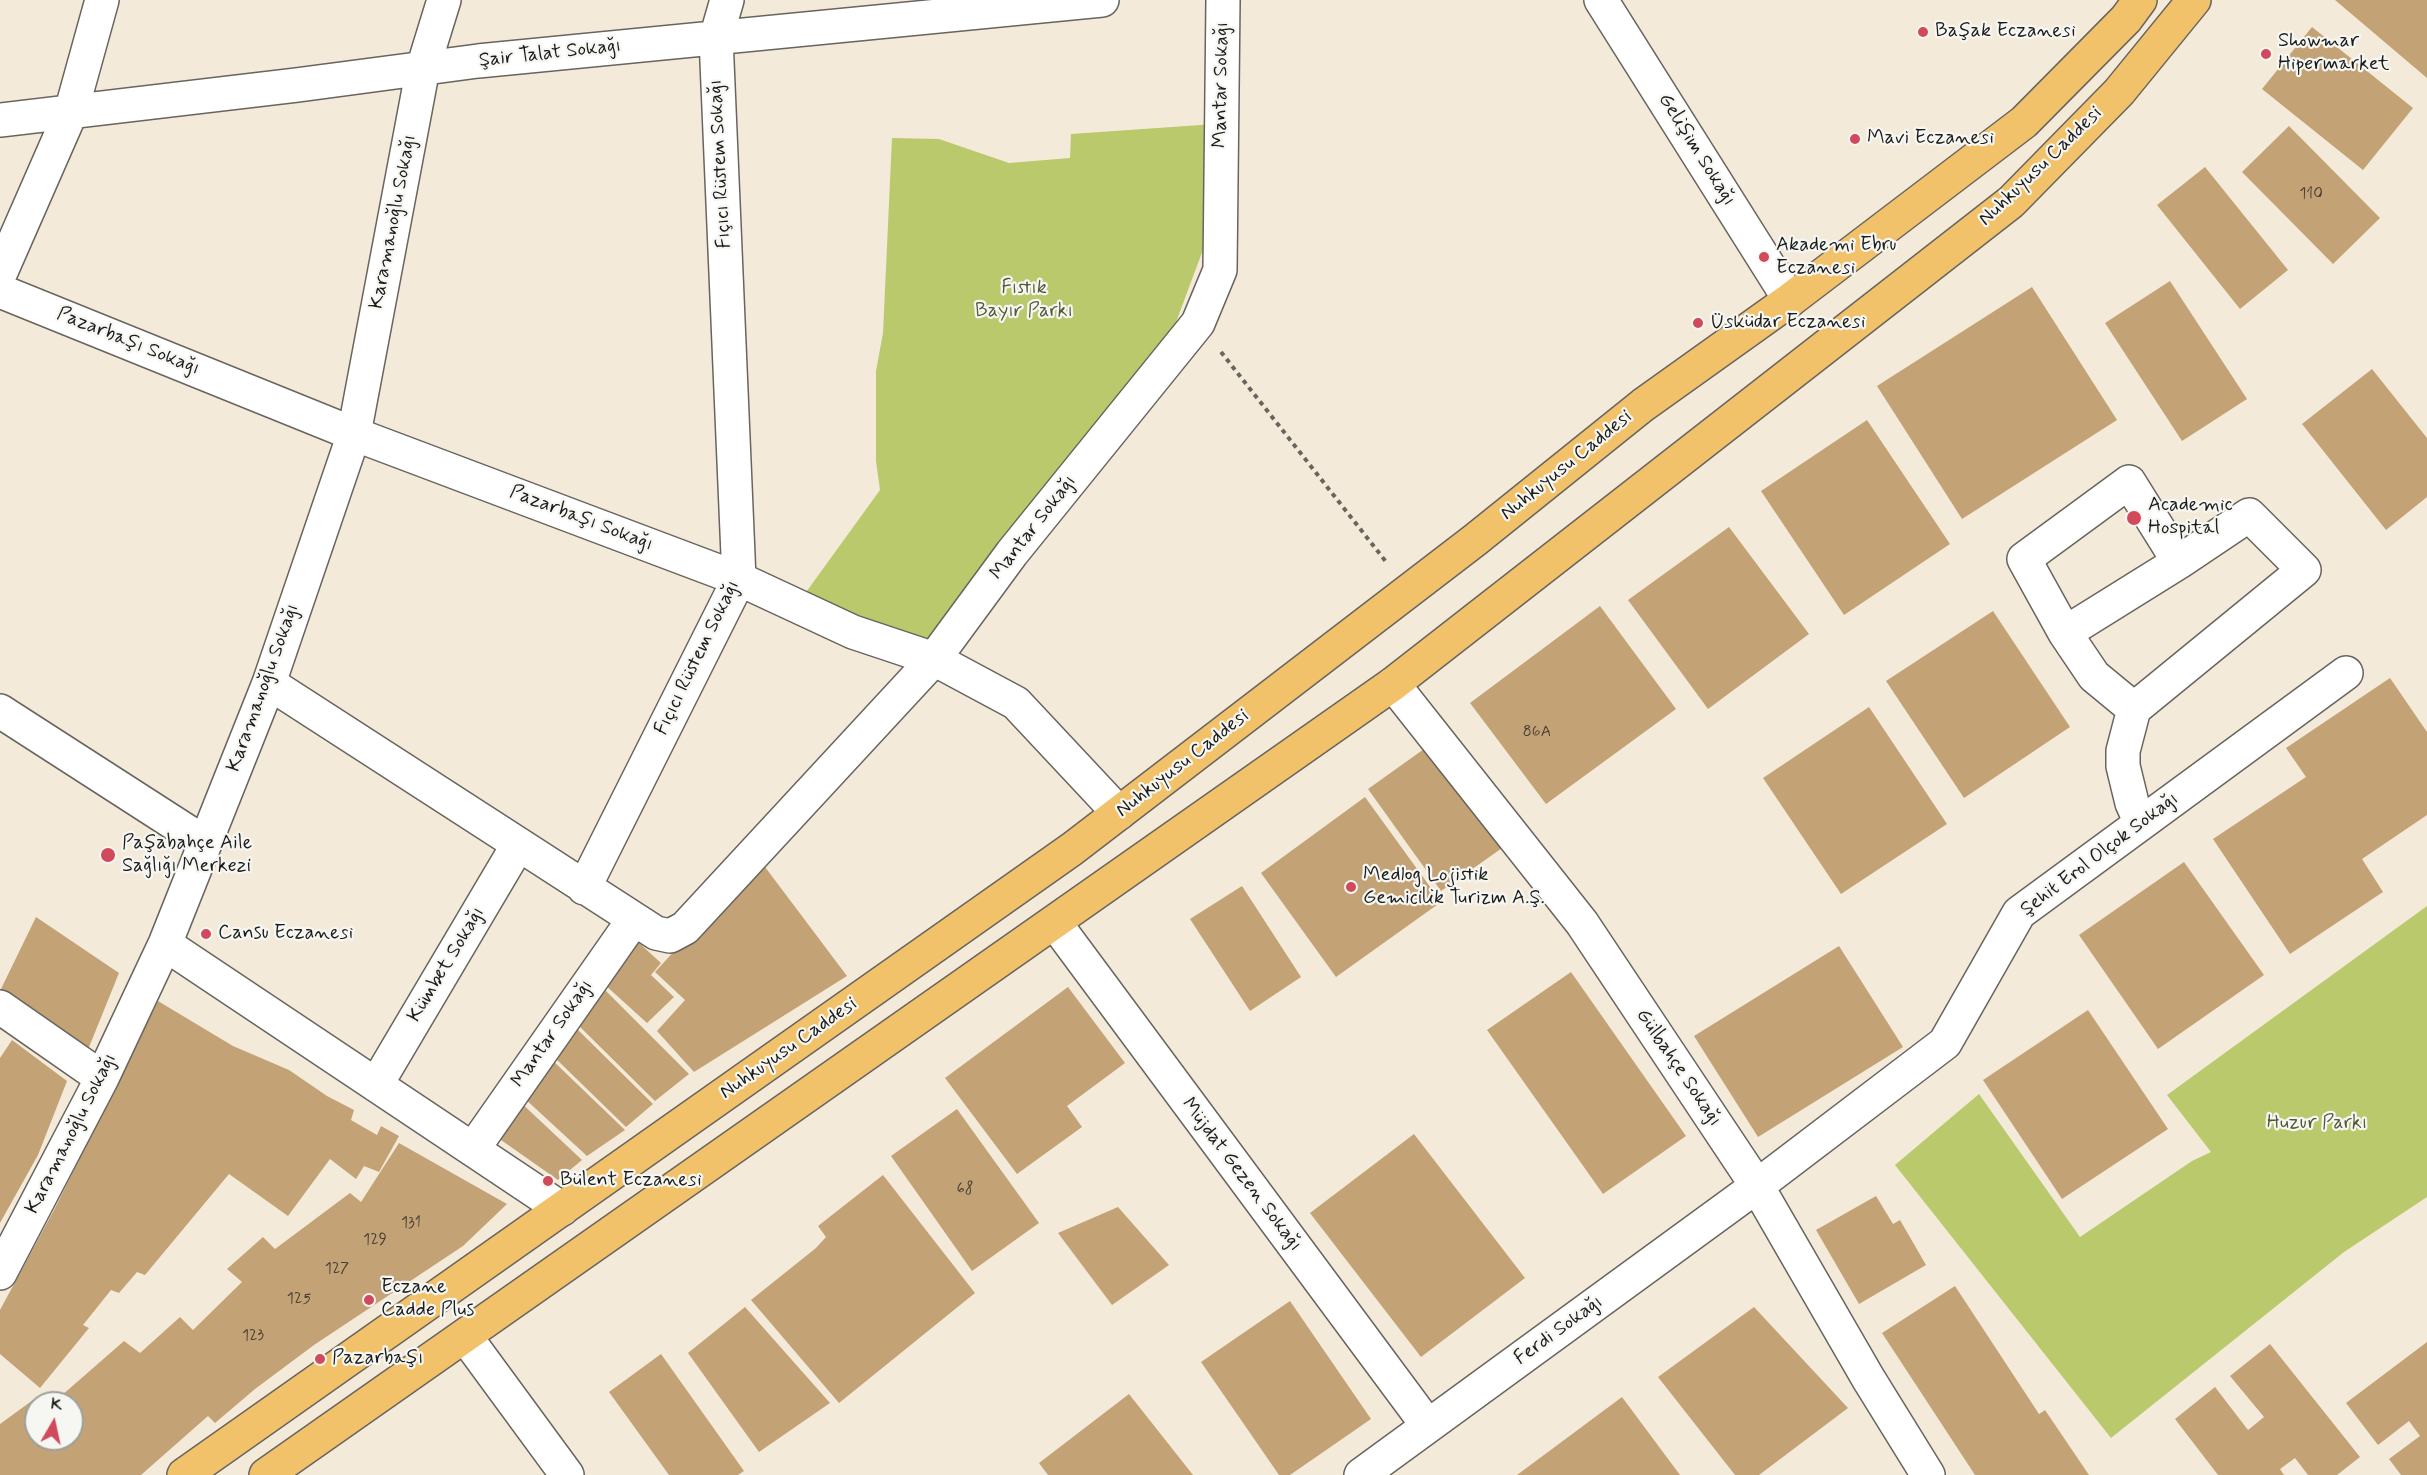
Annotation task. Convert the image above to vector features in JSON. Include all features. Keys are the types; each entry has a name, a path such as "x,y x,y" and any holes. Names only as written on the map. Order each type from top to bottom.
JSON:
{"main road":[{"name":"Nuhkuyusu Caddesi","path":"184,1475 1072,849 1409,590 1643,405 1790,300 2024,122 2126,19 2140,0"},
{"name":"Nuhkuyusu Caddesi","path":"266,1475 1393,684 2010,202 2119,92 2194,0"}],"street":[{"path":"0,274 71,112 102,0"},
{"name":"Karamanoğlu Sokağı","path":"0,1274 102,1078 165,944 269,683 354,434 423,68 444,0"},
{"name":"Fıçıcı Rüstem Sokağı","path":"584,888 739,579 716,38 727,0"},
{"name":"Şair Talat Sokağı","path":"0,120 423,68 1102,0"},
{"name":"Mantar Sokağı","path":"584,888 656,933 670,936 685,928 934,659 1012,553 1198,323 1220,270 1223,0"},
{"name":"Gelişim Sokağı","path":"1601,0 1790,300"},
{"name":"Pazarbaşı Sokağı","path":"0,291 354,434 739,579 854,632 934,659 1016,703 1119,813"},
{"path":"2134,709 2094,676 2065,633 2024,559 2129,482 2179,562"},
{"path":"2065,633 2249,515 2304,570 2134,709 2123,751 2123,766 2132,803 2141,823"},
{"name":"Şehit Erol Olçok Sokağı","path":"1757,1186 1945,1043 2019,913 2346,673"},
{"path":"269,683 584,888"},
{"name":"Gülbahçe Sokağı","path":"1393,684 1582,923 1757,1186 1868,1378 1928,1475"},
{"path":"0,711 205,843"},
{"name":"Kümbet Sokağı","path":"375,1085 518,845"},
{"name":"Mantar Sokağı","path":"472,1149 634,920"},
{"name":"Müjdat Gezen Sokağı","path":"1055,923 1428,1426"},
{"path":"165,944 562,1209"},
{"path":"0,1007 102,1078"},
{"name":"Ferdi Sokağı","path":"1361,1475 1757,1186"},
{"path":"465,1336 567,1475"}],"path":[{"path":"1198,323 1409,590"}],"green space":[{"name":"Fıstık Bayır Parkı","path":"1215,124 1207,239 1172,333 940,653 804,595 880,490 876,461 876,371 883,333 892,138 939,139 1009,163 1070,158 1071,134"},
{"name":"Huzur Parkı","path":"2427,906 2427,1197 2344,1252 2111,1438 1895,1165 1979,1094 2080,1237 2192,1161 2211,1152 2167,1095"}],"building":[{"path":"2335,0 2427,0 2427,78"},
{"path":"2312,27 2413,108 2363,170 2262,89"},
{"path":"2289,126 2380,218 2333,264 2242,172"},
{"path":"2205,167 2288,270 2240,309 2157,205"},
{"path":"2170,281 2247,399 2182,441 2105,323"},
{"path":"2032,287 2117,420 1962,519 1877,386"},
{"path":"2372,369 2427,438 2427,497 2386,530 2302,424"},
{"path":"1867,420 1950,544 1844,615 1761,491"},
{"path":"1729,527 1809,634 1708,709 1628,600"},
{"path":"1600,606 1676,709 1546,804 1470,703"},
{"path":"1993,611 2070,727 1964,798 1886,681"},
{"path":"2390,678 2427,732 2427,815 2362,859 2383,892 2290,954 2213,839 2306,777 2286,748"},
{"path":"1869,707 1947,824 1841,894 1763,778"},
{"path":"1431,744 1505,846 1441,891 1368,789"},
{"name":"Medlog Lojistik Gemicilik Turizm A.Ş.","path":"1365,797 1441,902 1336,977 1261,873"},
{"path":"759,859 847,976 694,1072 657,1031 685,1000 655,972"},
{"path":"2184,862 2264,975 2158,1049 2079,935"},
{"path":"1242,886 1301,977 1250,1011 1190,919"},
{"path":"36,917 119,973 85,1057 0,998 0,991"},
{"path":"638,942 661,963 651,975 674,997 647,1023 604,984"},
{"path":"1839,946 1903,1047 1758,1137 1694,1036"},
{"path":"1571,972 1686,1136 1603,1194 1487,1030"},
{"path":"601,986 689,1074 655,1101 574,1021"},
{"path":"1068,987 1125,1063 1067,1106 1082,1127 1017,1174 945,1078"},
{"path":"158,1001 233,1046 289,1070 327,1096 354,1110 351,1120 377,1135 381,1126 399,1136 379,1172 364,1166 356,1179 330,1159 288,1216 229,1174 145,1275 137,1272 119,1293 111,1290 83,1325 89,1328 40,1388 0,1354 0,1310 54,1210"},
{"path":"2088,1010 2168,1129 2062,1199 1983,1080"},
{"path":"573,1025 653,1104 626,1127 552,1055"},
{"path":"12,1040 67,1081 38,1155 0,1223 0,1058"},
{"path":"549,1057 625,1130 587,1156 523,1097"},
{"path":"517,1099 582,1160 558,1180 491,1133"},
{"path":"957,1109 1039,1223 972,1271 891,1156"},
{"path":"1414,1134 1525,1278 1421,1357 1310,1213"},
{"path":"399,1143 507,1204 463,1246 314,1345 255,1389 215,1423 208,1416 141,1475 0,1475 0,1424 24,1407 24,1451 84,1451 84,1391 67,1391 124,1341 140,1353 180,1317 193,1330 242,1282 227,1269 263,1237 275,1249 350,1193 361,1202"},
{"path":"883,1175 975,1293 839,1403 751,1300 816,1248 826,1237 818,1226"},
{"path":"1876,1196 1893,1224 1900,1220 1926,1265 1859,1304 1816,1230"},
{"path":"1118,1207 1169,1265 1112,1305 1058,1233"},
{"path":"1955,1286 2039,1414 2045,1410 2089,1475 1975,1475 1882,1333"},
{"path":"1290,1301 1371,1419 1290,1475 1279,1475 1201,1362"},
{"path":"745,1307 830,1403 759,1452 688,1353"},
{"path":"1754,1307 1848,1408 1759,1475 1735,1475 1658,1377"},
{"path":"2427,1342 2427,1475 2401,1475 2389,1459 2420,1436 2409,1421 2378,1445 2346,1403"},
{"path":"2270,1344 2360,1457 2337,1475 2308,1475 2295,1458 2280,1469 2284,1475 2218,1475 2175,1419 2215,1387 2248,1430 2264,1417 2230,1376"},
{"path":"661,1354 744,1471 738,1475 669,1475 609,1392"},
{"path":"1129,1394 1193,1475 1048,1475 1039,1463"},
{"path":"1622,1397 1680,1475 1517,1475"}],"place":[{"name":"Başak Eczanesi","path":"1923,32"},
{"name":"Showmar Hipermarket","path":"2266,54"},
{"name":"Mavi Eczanesi","path":"1855,139"},
{"name":"Akademi Ebru Eczanesi","path":"1764,257"},
{"name":"Üsküdar Eczanesi","path":"1698,323"},
{"name":"Academic Hospital","path":"2134,518"},
{"name":"Paşabahçe Aile Sağlığı Merkezi","path":"108,855"},
{"name":"Medlog Lojistik Gemicilik Turizm A.Ş.","path":"1351,887"},
{"name":"Cansu Eczanesi","path":"206,934"},
{"name":"Bülent Eczanesi","path":"548,1181"},
{"name":"Eczane Cadde Plus","path":"369,1300"},
{"name":"Pazarbaşı","path":"320,1359"}]}
